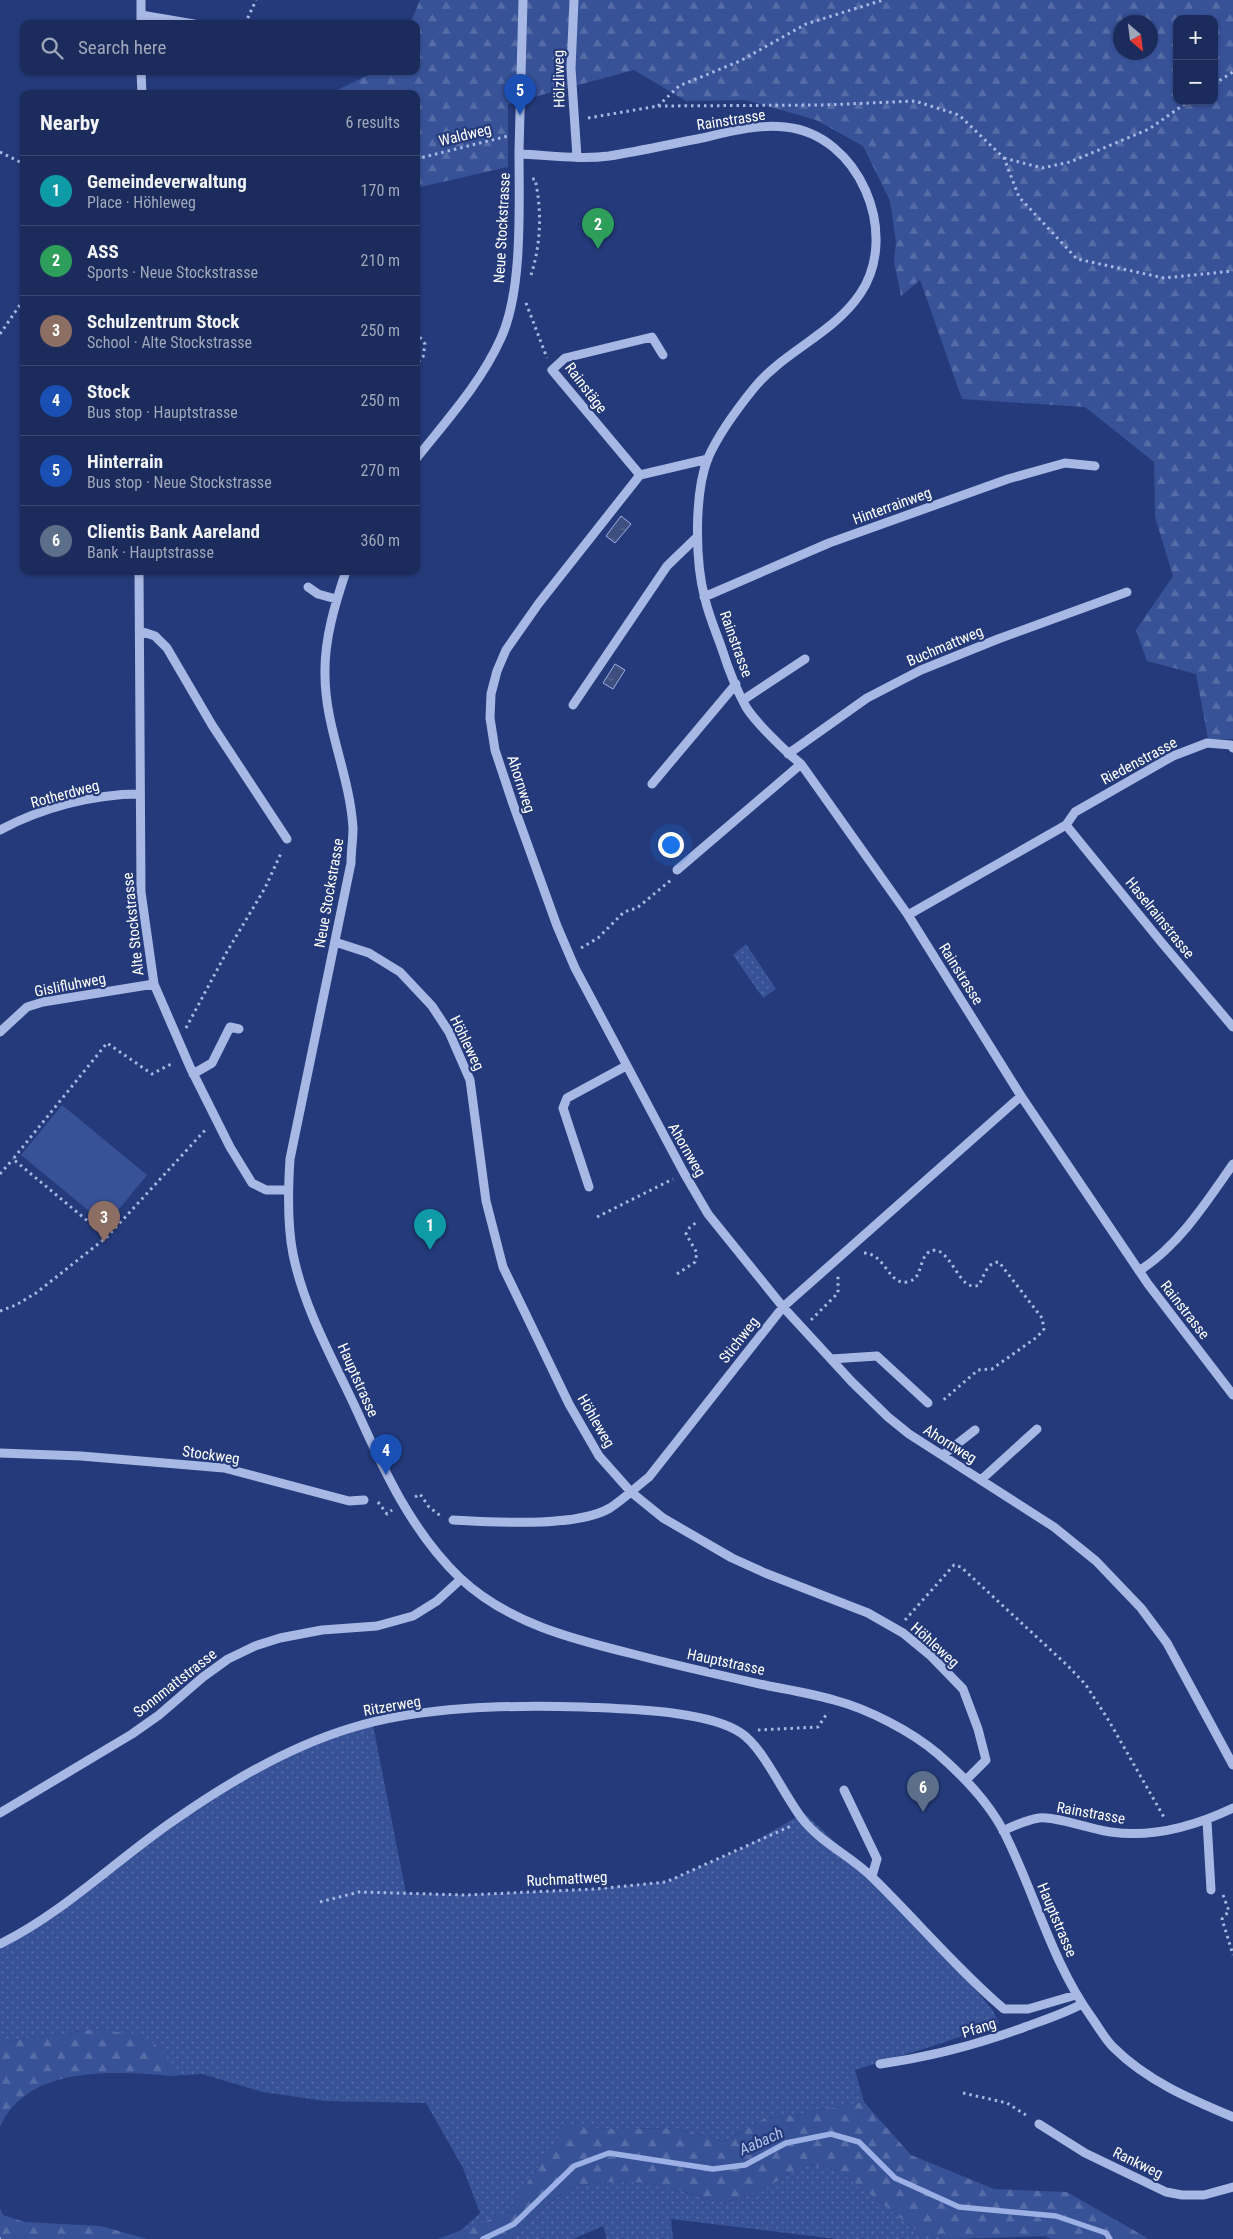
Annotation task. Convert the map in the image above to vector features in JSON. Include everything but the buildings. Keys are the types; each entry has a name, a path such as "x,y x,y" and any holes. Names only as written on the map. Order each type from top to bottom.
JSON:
{"street":[{"path":"141,0 141,20"},
{"name":"Neue Stockstrasse","path":"420,454 463,398 501,337 515,282 519,213 519,133 523,0"},
{"name":"Hölzliweg","path":"574,0 571,68 576,157"},
{"path":"141,75 142,90"},
{"name":"Rainstrasse","path":"519,154 576,157 605,156 742,129 786,127 804,132 830,147 853,169 867,192 875,218 877,234 870,274 862,293 841,317 780,363 756,385 723,430 708,459 700,493 698,537 704,597 728,667 747,708 788,754 801,764 908,915 1021,1096 1139,1271 1233,1395"},
{"name":"Rainstäge","path":"640,475 552,370 566,358 652,337 663,355"},
{"path":"640,475 708,459"},
{"name":"Hinterrainweg","path":"704,597 829,543 1008,479 1066,463 1095,466"},
{"name":"Ahornweg","path":"640,475 539,604 506,650 497,671 491,694 490,718 495,750 512,804 557,926 570,955 626,1066 708,1214 783,1307 888,1417 909,1434 1054,1527 1096,1561 1141,1608 1167,1643 1233,1766"},
{"path":"573,705 667,566 698,537"},
{"name":"Alte Stockstrasse","path":"139,575 141,892 154,984 193,1074 230,1147 252,1183 266,1190 288,1190"},
{"name":"Neue Stockstrasse","path":"288,1190 290,1159 351,862 353,829 347,790 326,700 324,674 330,621 345,575"},
{"path":"308,587 318,594 336,600"},
{"name":"Buchmattweg","path":"788,754 867,698 921,670 998,639 1127,592"},
{"path":"140,631 155,636 167,648 212,726 287,839"},
{"path":"743,700 805,659"},
{"path":"652,784 736,684"},
{"name":"Riedenstrasse","path":"908,915 1066,825 1075,812 1172,756 1207,743 1231,746 1233,748"},
{"path":"677,870 801,764"},
{"name":"Rotherdweg","path":"0,830 45,811 67,805 119,794 140,794"},
{"name":"Haselrainstrasse","path":"1066,825 1233,1027"},
{"name":"Höhleweg","path":"335,942 369,953 400,972 428,1000 449,1032 470,1080 486,1201 503,1267 569,1404 594,1449 631,1492 663,1518 732,1558 868,1614 896,1630 931,1656 963,1689 978,1729 986,1760 966,1780"},
{"name":"Gislifluhweg","path":"0,1032 27,1007 43,1002 154,984"},
{"path":"193,1074 212,1063 230,1027 239,1029"},
{"path":"589,1187 563,1108 567,1098 626,1066"},
{"name":"Stichweg","path":"453,1520 572,1520 608,1509 631,1492 649,1476 783,1307 1021,1096"},
{"path":"1139,1271 1160,1258 1187,1226 1233,1164"},
{"name":"Hauptstrasse","path":"288,1190 292,1254 306,1298 386,1475 402,1504 435,1551 461,1579 481,1595 505,1610 544,1629 569,1638 682,1666 836,1700 906,1732 933,1750 966,1780 1003,1831 1049,1940 1076,1995 1111,2045 1133,2064 1181,2096 1233,2117"},
{"path":"831,1359 877,1356 931,1405"},
{"path":"943,1455 975,1430"},
{"path":"982,1480 1037,1430"},
{"name":"Stockweg","path":"0,1453 81,1456 224,1468 349,1501 364,1500"},
{"name":"Sonnmattstrasse","path":"0,1813 146,1725 203,1677 228,1659 255,1646 280,1638 322,1630 377,1626 413,1616 438,1601 461,1579"},
{"name":"Ritzerweg","path":"0,1944 23,1932 69,1900 184,1814 269,1761 349,1728 405,1716 467,1709 548,1706 641,1709 721,1723 743,1734 755,1747 803,1820 817,1834 872,1876 1004,2009 1028,2009 1076,1995"},
{"path":"844,1790 877,1860 872,1876"},
{"name":"Rainstrasse","path":"1003,1831 1019,1823 1041,1818 1111,1832 1142,1833 1172,1830 1207,1820 1233,1808"},
{"path":"1207,1820 1211,1890"},
{"name":"Pfang","path":"880,2064 912,2060 979,2044 1067,2012 1082,2004"},
{"name":"Rankweg","path":"1039,2124 1085,2153 1166,2192 1182,2195 1204,2195 1233,2187"}],"path":[{"path":"246,20 256,0"},
{"path":"658,106 679,86 740,61 806,24 883,0"},
{"path":"1218,81 1233,72"},
{"path":"574,121 658,106 824,105 915,101 959,115 1004,158 1019,197 1077,259 1164,278 1233,271"},
{"path":"1004,158 1042,168 1070,162 1149,129 1183,105"},
{"name":"Waldweg","path":"420,158 519,133"},
{"path":"0,152 20,162"},
{"path":"0,334 20,305"},
{"path":"528,309 552,370"},
{"path":"420,337 425,344 423,357 420,360"},
{"path":"175,1036 188,1027 225,955 265,888 287,839"},
{"path":"570,955 598,938 624,912 637,908 673,878 677,870"},
{"path":"0,1174 107,1043 152,1074 185,1057"},
{"path":"0,1311 16,1305 36,1293 106,1238 215,1118"},
{"path":"13,1159 106,1238"},
{"path":"598,1217 684,1173"},
{"path":"677,1274 695,1262 697,1253 686,1234 690,1227 708,1214"},
{"path":"855,1255 873,1253 897,1280 906,1282 914,1279 919,1272 921,1261 926,1253 936,1250 947,1257 967,1286 974,1288 979,1285 989,1266 994,1262 1000,1262 1042,1318 1044,1329 1037,1337 992,1369 978,1370 931,1405"},
{"path":"802,1328 838,1293 838,1275 841,1269"},
{"path":"364,1500 374,1497 387,1514 420,1494 429,1507 448,1521 453,1520"},
{"path":"896,1630 954,1564 961,1567 1086,1685 1172,1830"},
{"path":"743,1734 756,1730 818,1727 836,1700"},
{"name":"Ruchmattweg","path":"320,1902 359,1892 466,1895 595,1889 666,1882 803,1820"},
{"path":"963,2093 1007,2103 1039,2124"}],"green space":[{"path":"420,0 1233,0 1233,739 1208,739 1196,674 1147,661 1136,630 1173,576 1155,517 1154,462 1085,407 962,399 920,280 901,296 894,262 896,242 890,201 863,146 816,120 746,100 686,101 634,70 508,104 508,167 420,187 420,90 337,90 369,75 420,75 420,20 412,20"},
{"path":"746,944 776,989 763,998 733,955"},
{"path":"62,1105 147,1175 106,1225 21,1155"},
{"path":"372,1720 406,1893 466,1895 595,1889 666,1882 743,1848 804,1813 872,1876 929,1935 992,2009 999,2023 855,2070 864,2102 795,2115 765,2118 724,2142 675,2128 617,2129 566,2127 507,2213 459,2232 480,2213 463,2168 426,2103 325,2101 263,2092 202,2074 171,2076 177,2070 88,2030 0,2042 0,1942 23,1929 268,1759"},
{"path":"88,2030 129,2033 140,2036 158,2047 177,2070 171,2076 124,2073 99,2074 74,2076 51,2082 30,2092 13,2107 0,2127 0,2042"},
{"path":"864,2102 911,2155 994,2189 1067,2192 1149,2239 1051,2239 1045,2236 953,2239 922,2235 839,2170 804,2164 768,2187 722,2204 690,2193 642,2183 609,2182 577,2186 565,2191 549,2203 512,2239 438,2239 507,2213 566,2126 617,2129 675,2128 724,2142 765,2118 795,2115"},
{"path":"804,2164 839,2170 922,2235 953,2239 836,2239 671,2219 673,2239 607,2239 603,2226 573,2239 512,2239 549,2203 575,2186 609,2182 642,2183 690,2193 722,2204 768,2187"},
{"path":"0,2208 3,2215 25,2222 101,2226 147,2239 0,2239"}],"water":[{"path":"621,516 631,524 615,543 606,536"},
{"path":"615,664 625,670 613,689 603,683"}],"waterway":[{"name":"Aabach","path":"483,2239 514,2224 574,2166 609,2153 713,2169 745,2165 786,2143 831,2134 859,2142 895,2178 959,2207 1056,2216 1106,2233 1110,2239"}],"place":[{"name":"Hinterrain","path":"520,115"},
{"name":"ASS","path":"598,249"},
{"name":"Schulzentrum Stock","path":"104,1242"},
{"name":"Gemeindeverwaltung","path":"430,1250"},
{"name":"Stock","path":"386,1475"},
{"name":"Clientis Bank Aareland","path":"923,1812"}]}
